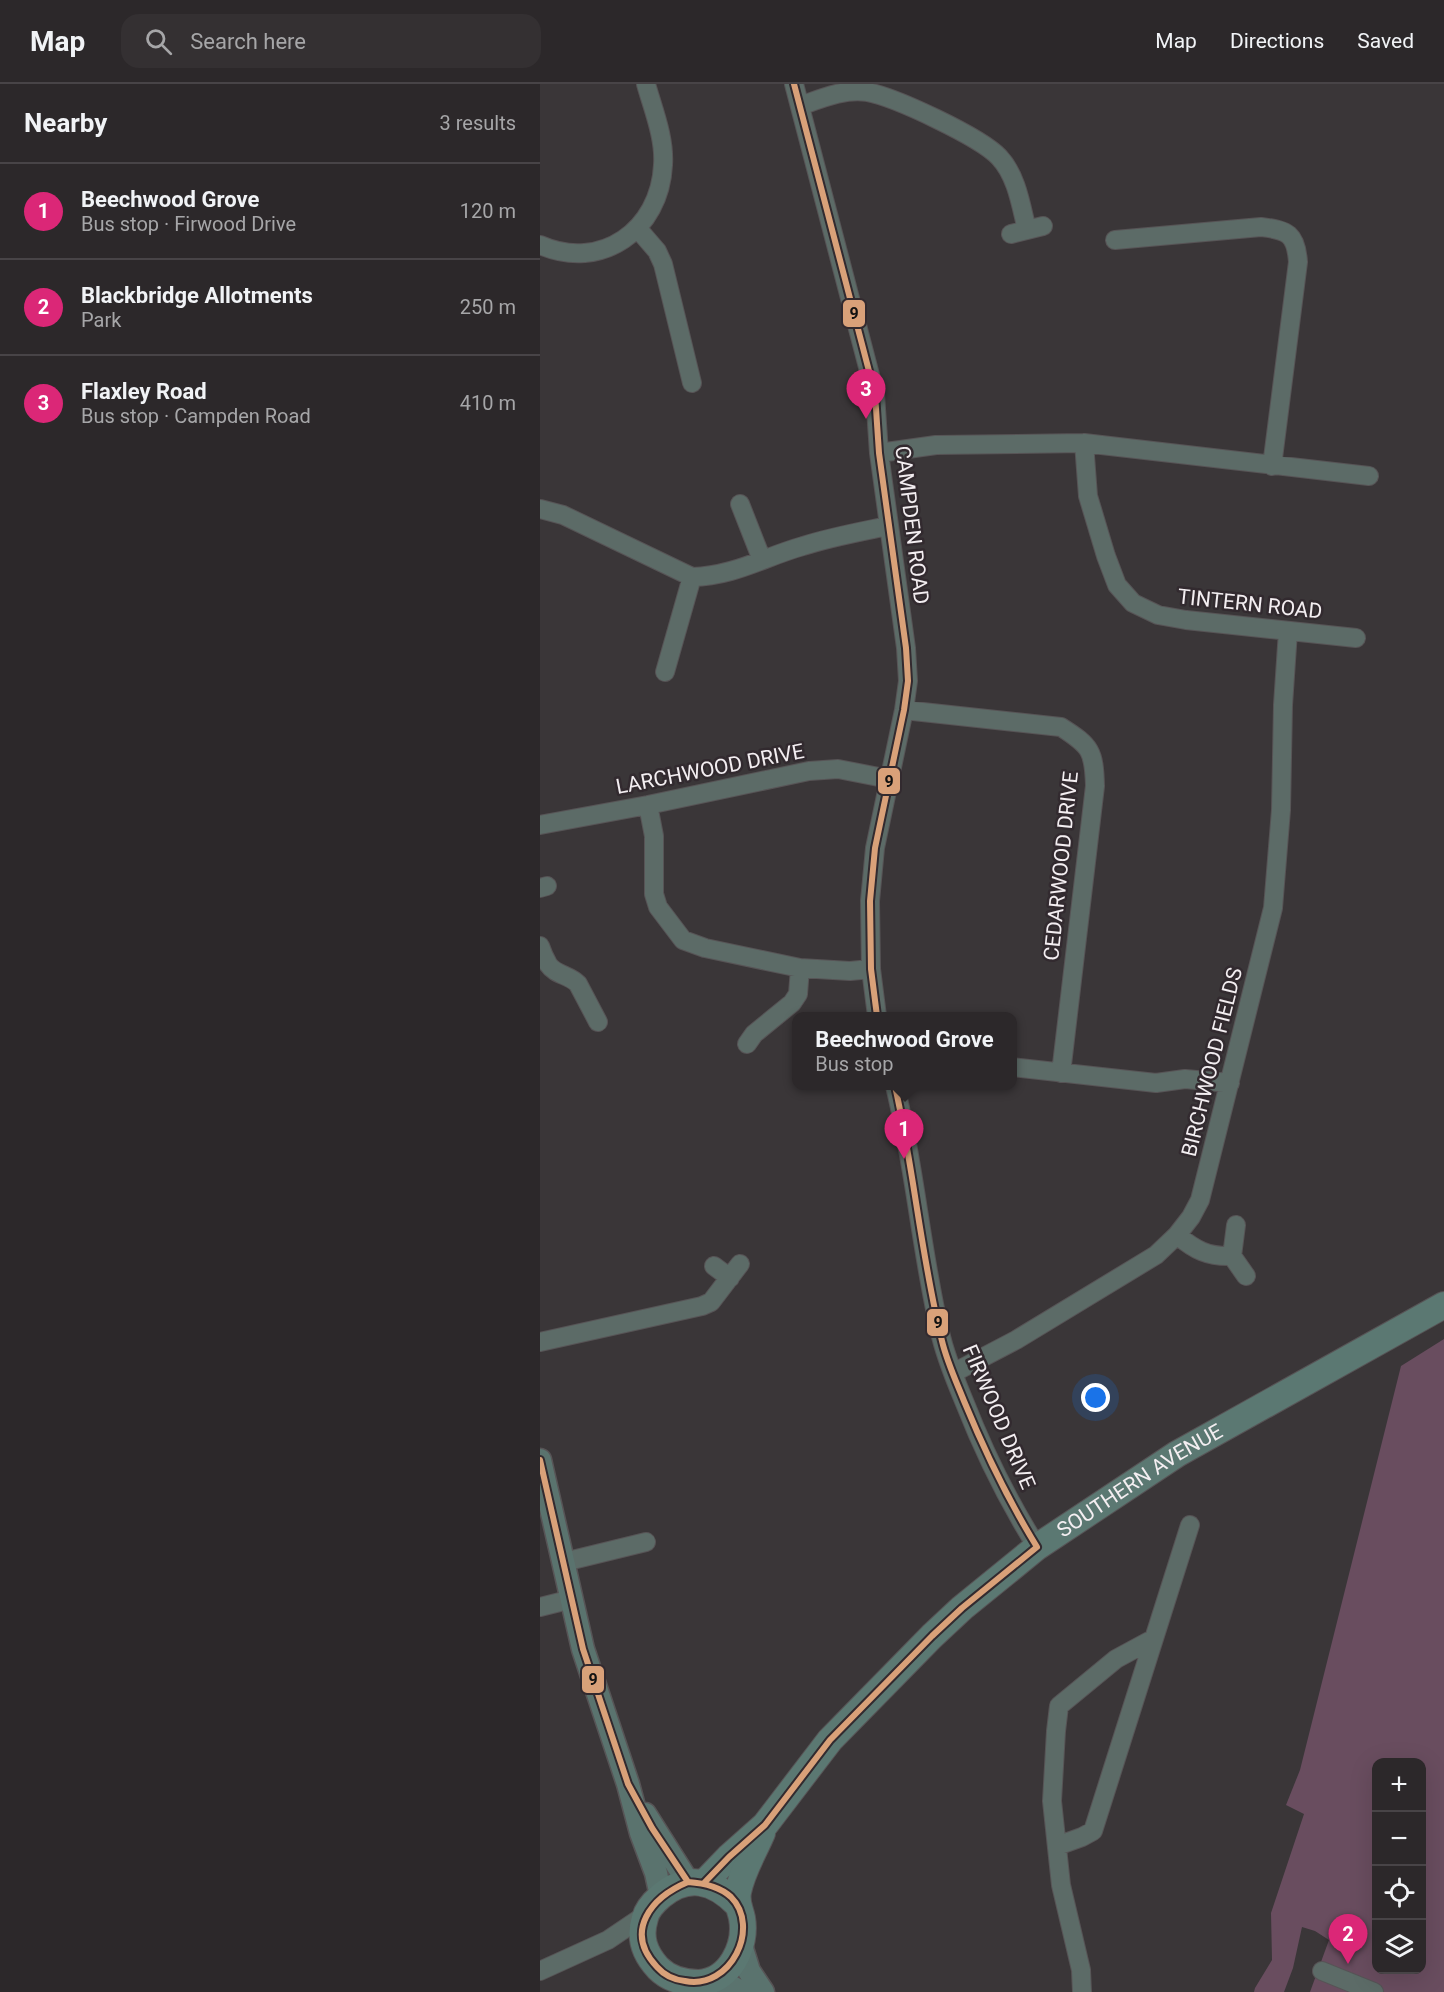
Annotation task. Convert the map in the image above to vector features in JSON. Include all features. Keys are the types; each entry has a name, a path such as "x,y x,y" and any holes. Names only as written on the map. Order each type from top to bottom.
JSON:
{"highway":[{"name":"SOUTHERN AVENUE","path":"765,1825 830,1740 900,1668 962,1608 1037,1547 1177,1454 1444,1305"},
{"path":"765,1825 740,1882 737,1904 742,1919 740,1942 731,1967 698,1985 676,1980 660,1982 644,1946 642,1932 653,1906 674,1887 696,1882 765,1825"},
{"path":"696,1882 717,1887 737,1904"}],"main road":[{"path":"540,1460 583,1649 628,1784 641,1833 656,1873 653,1906"},
{"path":"628,1784 652,1828 696,1882"},
{"path":"740,1942 749,1971 764,1992"},
{"path":"698,1985 741,1992"}],"street":[{"path":"540,245 555,252 572,254 600,251 618,244 638,229 652,210 661,187 664,163 659,131 646,84"},
{"name":"CAMPDEN ROAD","path":"794,84 875,394 879,453 906,648 908,681 889,779"},
{"path":"800,106 848,92 866,91 891,99 975,138 1000,158 1013,179 1027,230"},
{"path":"1115,240 1261,227 1289,234 1296,246 1298,262 1272,466"},
{"path":"638,229 657,250 663,264 692,383"},
{"path":"879,453 936,445 1084,444 1369,476"},
{"name":"TINTERN ROAD","path":"1084,444 1088,496 1106,556 1117,585 1133,603 1167,617 1356,638"},
{"path":"740,504 762,560"},
{"path":"540,509 563,515 692,577 710,577 728,573 802,546 888,526"},
{"path":"665,672 692,577"},
{"name":"BIRCHWOOD FIELDS","path":"953,1373 1016,1340 1156,1255 1177,1235 1191,1217 1200,1200 1272,908 1281,810 1283,705 1288,631"},
{"name":"CEDARWOOD DRIVE","path":"904,710 1061,727 1082,740 1094,760 1095,786 1061,1073"},
{"name":"LARCHWOOD DRIVE","path":"540,825 809,771 838,769 889,779"},
{"path":"876,1012 871,969 870,901 875,848 889,779"},
{"path":"648,805 654,836 654,894 658,907 681,938 690,944 705,948 800,968 838,971 871,969"},
{"path":"540,946 548,964 578,984 598,1022"},
{"path":"751,1039 792,1003 798,994 800,968"},
{"path":"1017,1068 1156,1083 1185,1078 1230,1083"},
{"name":"FIRWOOD DRIVE","path":"896,1090 904,1124 928,1277 940,1335 993,1470 1037,1547"},
{"path":"1236,1225 1232,1256 1246,1276"},
{"path":"1177,1235 1195,1249 1218,1257 1232,1256"},
{"path":"540,1342 702,1306 711,1302 735,1271 714,1266"},
{"path":"1057,1846 1093,1831 1190,1525"},
{"path":"564,1562 646,1542"},
{"path":"540,1607 572,1599"},
{"path":"1082,1992 1081,1970 1061,1885 1052,1801 1059,1706 1116,1659 1153,1640"},
{"path":"540,1971 608,1940 653,1906"},
{"path":"608,1940 644,1946"},
{"path":"1322,1971 1347,1987 1374,1992"}],"shaded area":[{"path":"1444,1339 1444,1992 1310,1992 1329,1940 1315,1931 1302,1927 1293,1968 1284,1992 1254,1992 1272,1960 1271,1913 1304,1814 1286,1805 1300,1770 1401,1366"}],"transit line":[{"name":"9","path":"794,84 875,394 879,453 906,648 908,681 904,710 875,848 870,901 871,969 876,1012"},
{"name":"9","path":"704,1883 765,1825 830,1740 932,1636 962,1608 1037,1547 1016,1512 989,1457 944,1349 928,1278 896,1090"},
{"name":"9","path":"540,1460 583,1649 628,1784 652,1828 688,1882"},
{"name":"9","path":"688,1882 711,1886 726,1893 740,1910 743,1924 742,1939 728,1966 716,1976 701,1981 670,1977 657,1967 647,1954 642,1941 642,1928 653,1906 675,1888 688,1882"}],"place":[{"name":"Flaxley Road","path":"866,419"},
{"name":"Beechwood Grove","path":"904,1159"},
{"name":"Blackbridge Allotments","path":"1348,1964"}]}
